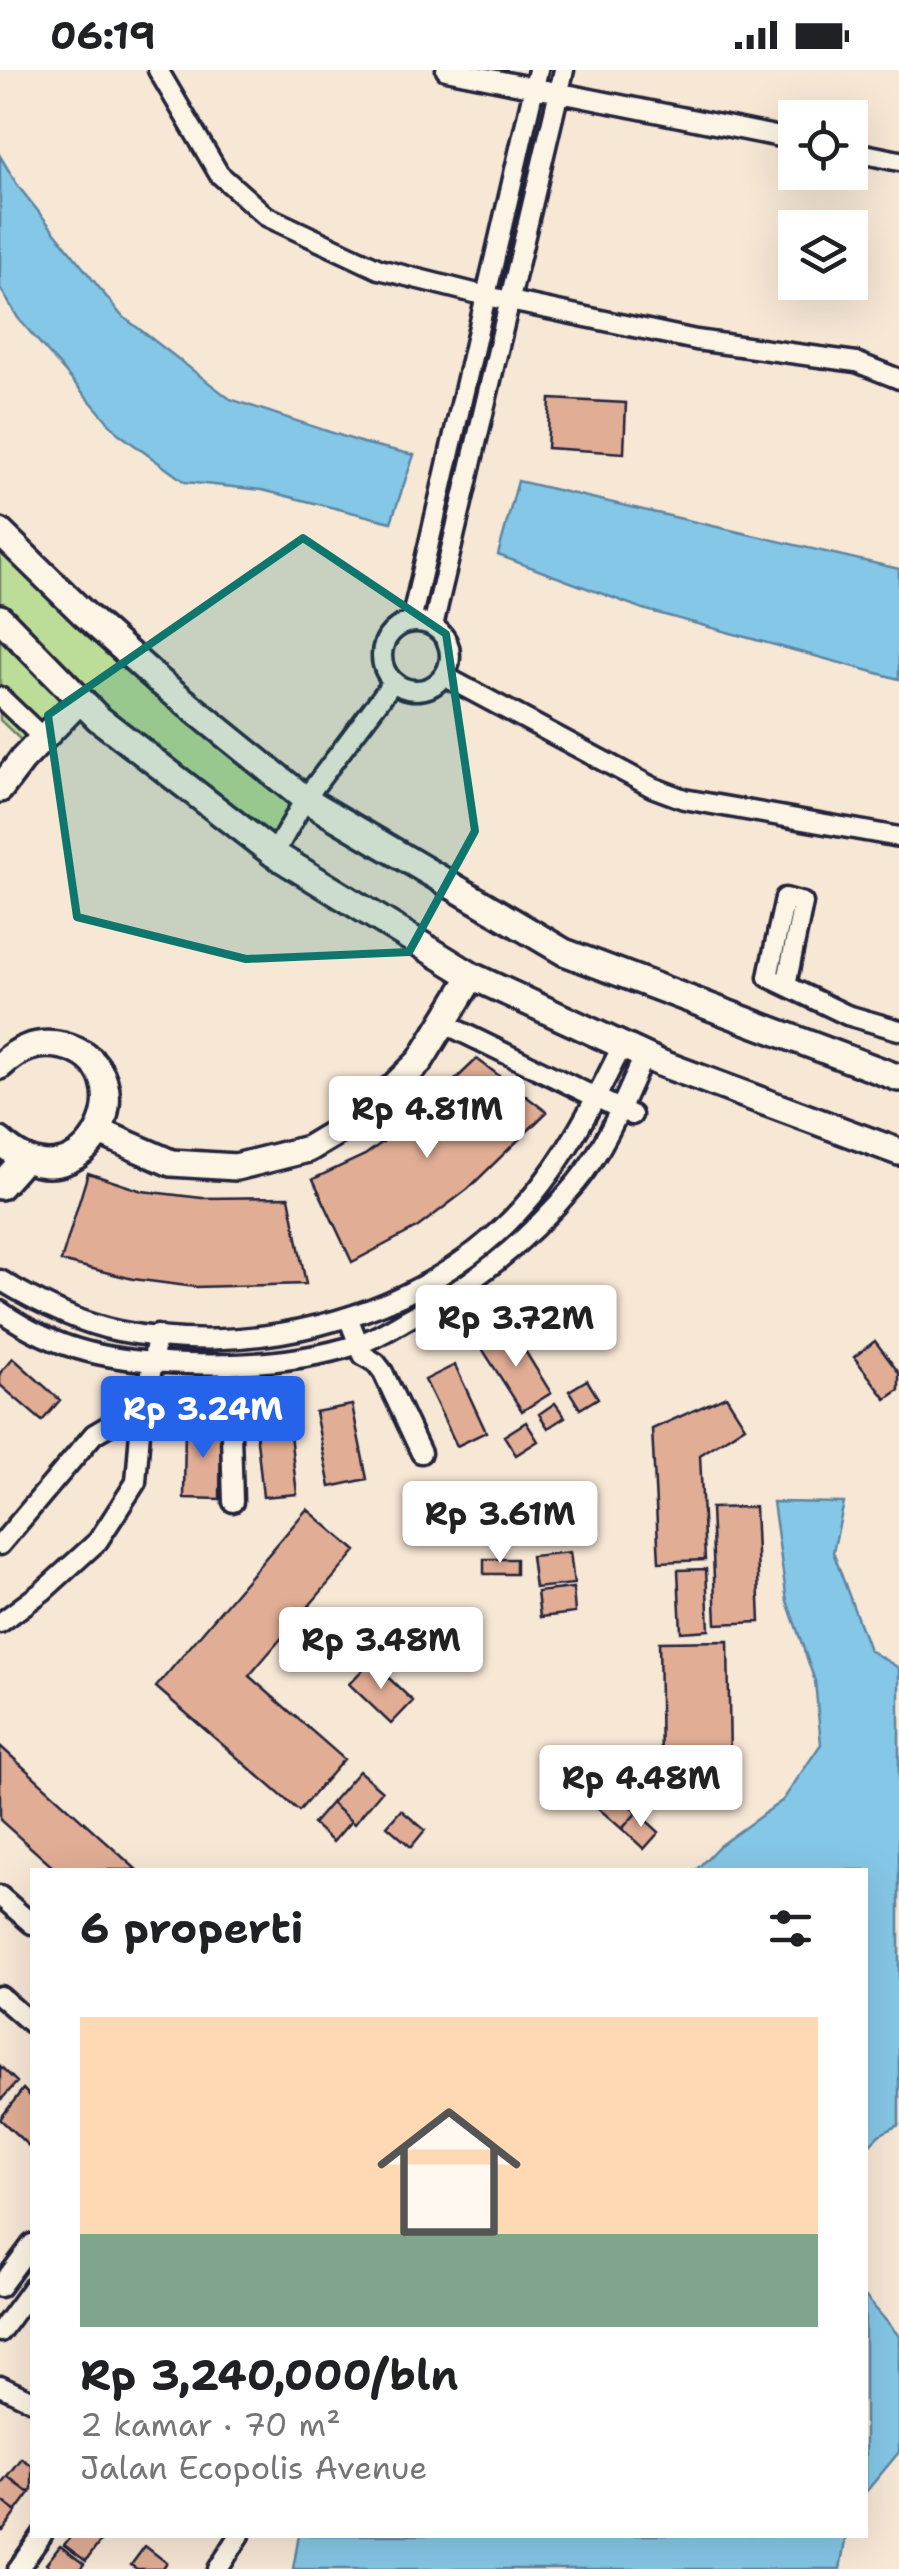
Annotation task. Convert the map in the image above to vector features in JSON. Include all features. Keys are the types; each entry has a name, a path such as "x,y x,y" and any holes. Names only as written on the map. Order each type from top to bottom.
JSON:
{"main road":[{"path":"0,532 82,614 305,800 564,952 899,1078"},
{"path":"0,618 98,718 274,854 472,976 633,1051 801,1118 899,1152"},
{"path":"0,789 80,700"},
{"path":"100,1132 171,1164 236,1167 308,1149 365,1115 420,1061 472,976"},
{"path":"0,1141 24,1159 53,1164 72,1159 88,1148 100,1132 106,1113 106,1093 100,1074 87,1058 70,1048 51,1043 4,1053"},
{"path":"0,1186 24,1159"}],"street":[{"path":"158,70 219,174 266,216 378,269 696,340 856,362 899,379"},
{"path":"446,70 536,78 558,92 778,137"},
{"path":"433,626 564,70"},
{"path":"411,621 536,78"},
{"path":"868,154 899,160"},
{"path":"411,621 433,626 448,643 449,666 444,676 436,684 414,690 393,682 382,662 385,640 391,631 411,621"},
{"path":"444,676 652,787 684,799 899,837"},
{"path":"274,854 305,800 393,682"},
{"path":"0,696 43,738"},
{"path":"786,985 847,1015 899,1030"},
{"path":"443,1023 626,1113"},
{"path":"0,1280 82,1319 118,1331 202,1339 282,1333 348,1317 432,1280 496,1234 554,1170 596,1098 633,1051"},
{"path":"0,1311 25,1328 73,1348 111,1359 153,1363 229,1365 294,1360 359,1344 444,1300 511,1252 578,1181 626,1113 633,1051"},
{"path":"348,1317 363,1355 383,1372 421,1453"},
{"path":"0,1623 43,1592 98,1542 136,1482 142,1406 157,1335"},
{"path":"229,1365 233,1502"},
{"path":"0,1544 94,1434 142,1406"},
{"path":"0,1896 30,1922"},
{"path":"0,1996 30,2022"},
{"path":"0,2287 30,2247"},
{"path":"0,2332 30,2291"},
{"path":"0,2386 30,2399"},
{"path":"18,2569 40,2538"},
{"path":"218,2569 238,2538"}],"highlighted area":[{"path":"303,538 446,634 475,831 409,952 246,959 77,917 48,715"}],"green space":[{"path":"0,520 304,799 274,856 0,616"},
{"path":"0,623 77,700 26,745 0,720"}],"water":[{"path":"0,156 18,186 121,315 230,399 363,443 414,455 391,522 262,490 185,482 118,433 18,318 0,288"},
{"path":"518,481 899,569 899,679 643,609 498,555"},
{"path":"773,1502 844,1503 833,1552 869,1650 899,1668 899,2125 868,2146 868,1868 698,1868 719,1846 783,1800 821,1744 815,1681 787,1601"},
{"path":"868,2300 899,2336 899,2452 868,2489"},
{"path":"298,2538 845,2538 840,2569 293,2569"}],"building":[{"path":"550,399 626,403 624,453 547,448"},
{"path":"477,1059 547,1112 468,1189 418,1227 352,1262 313,1179 365,1155 414,1119"},
{"path":"88,1173 142,1191 202,1198 289,1197 306,1284 195,1287 133,1279 61,1261"},
{"path":"511,1328 551,1393 522,1411 481,1347"},
{"path":"875,1341 899,1373 899,1390 886,1399 854,1357"},
{"path":"13,1358 60,1400 42,1421 0,1385 0,1373"},
{"path":"455,1365 486,1432 457,1446 425,1380"},
{"path":"587,1380 598,1398 580,1409 569,1391"},
{"path":"726,1396 745,1426 700,1455 705,1560 659,1562 652,1429"},
{"path":"555,1403 565,1417 548,1428 539,1414"},
{"path":"352,1405 367,1479 330,1487 315,1412"},
{"path":"288,1417 297,1494 263,1497 255,1421"},
{"path":"526,1422 538,1441 516,1455 504,1436"},
{"path":"185,1423 221,1423 220,1499 184,1498"},
{"path":"755,1507 760,1622 716,1624 711,1508"},
{"path":"307,1509 356,1551 249,1676 344,1759 299,1811 156,1687"},
{"path":"570,1552 574,1584 535,1588 531,1556"},
{"path":"484,1559 516,1559 516,1574 484,1574"},
{"path":"706,1569 709,1630 681,1632 678,1570"},
{"path":"573,1588 575,1613 540,1617 537,1592"},
{"path":"728,1641 730,1759 661,1761 659,1642"},
{"path":"371,1661 413,1701 391,1724 349,1684"},
{"path":"0,1746 135,1868 54,1868 0,1820"},
{"path":"359,1771 382,1791 354,1824 331,1803"},
{"path":"613,1791 637,1812 622,1829 598,1808"},
{"path":"331,1803 351,1821 333,1842 313,1824"},
{"path":"401,1810 425,1830 411,1847 387,1826"},
{"path":"637,1812 659,1832 644,1849 622,1829"},
{"path":"0,2066 17,2082 0,2101"},
{"path":"23,2089 30,2096 30,2147 0,2119"},
{"path":"21,2458 30,2465 30,2492 29,2493 7,2476"},
{"path":"7,2476 30,2493 16,2512 0,2499 0,2485"},
{"path":"0,2499 17,2512 3,2531 0,2529"},
{"path":"70,2538 95,2538 100,2542 86,2561 64,2545"},
{"path":"60,2546 84,2564 80,2569 53,2569 46,2564"},
{"path":"145,2546 167,2563 163,2569 137,2569 131,2565"}]}
